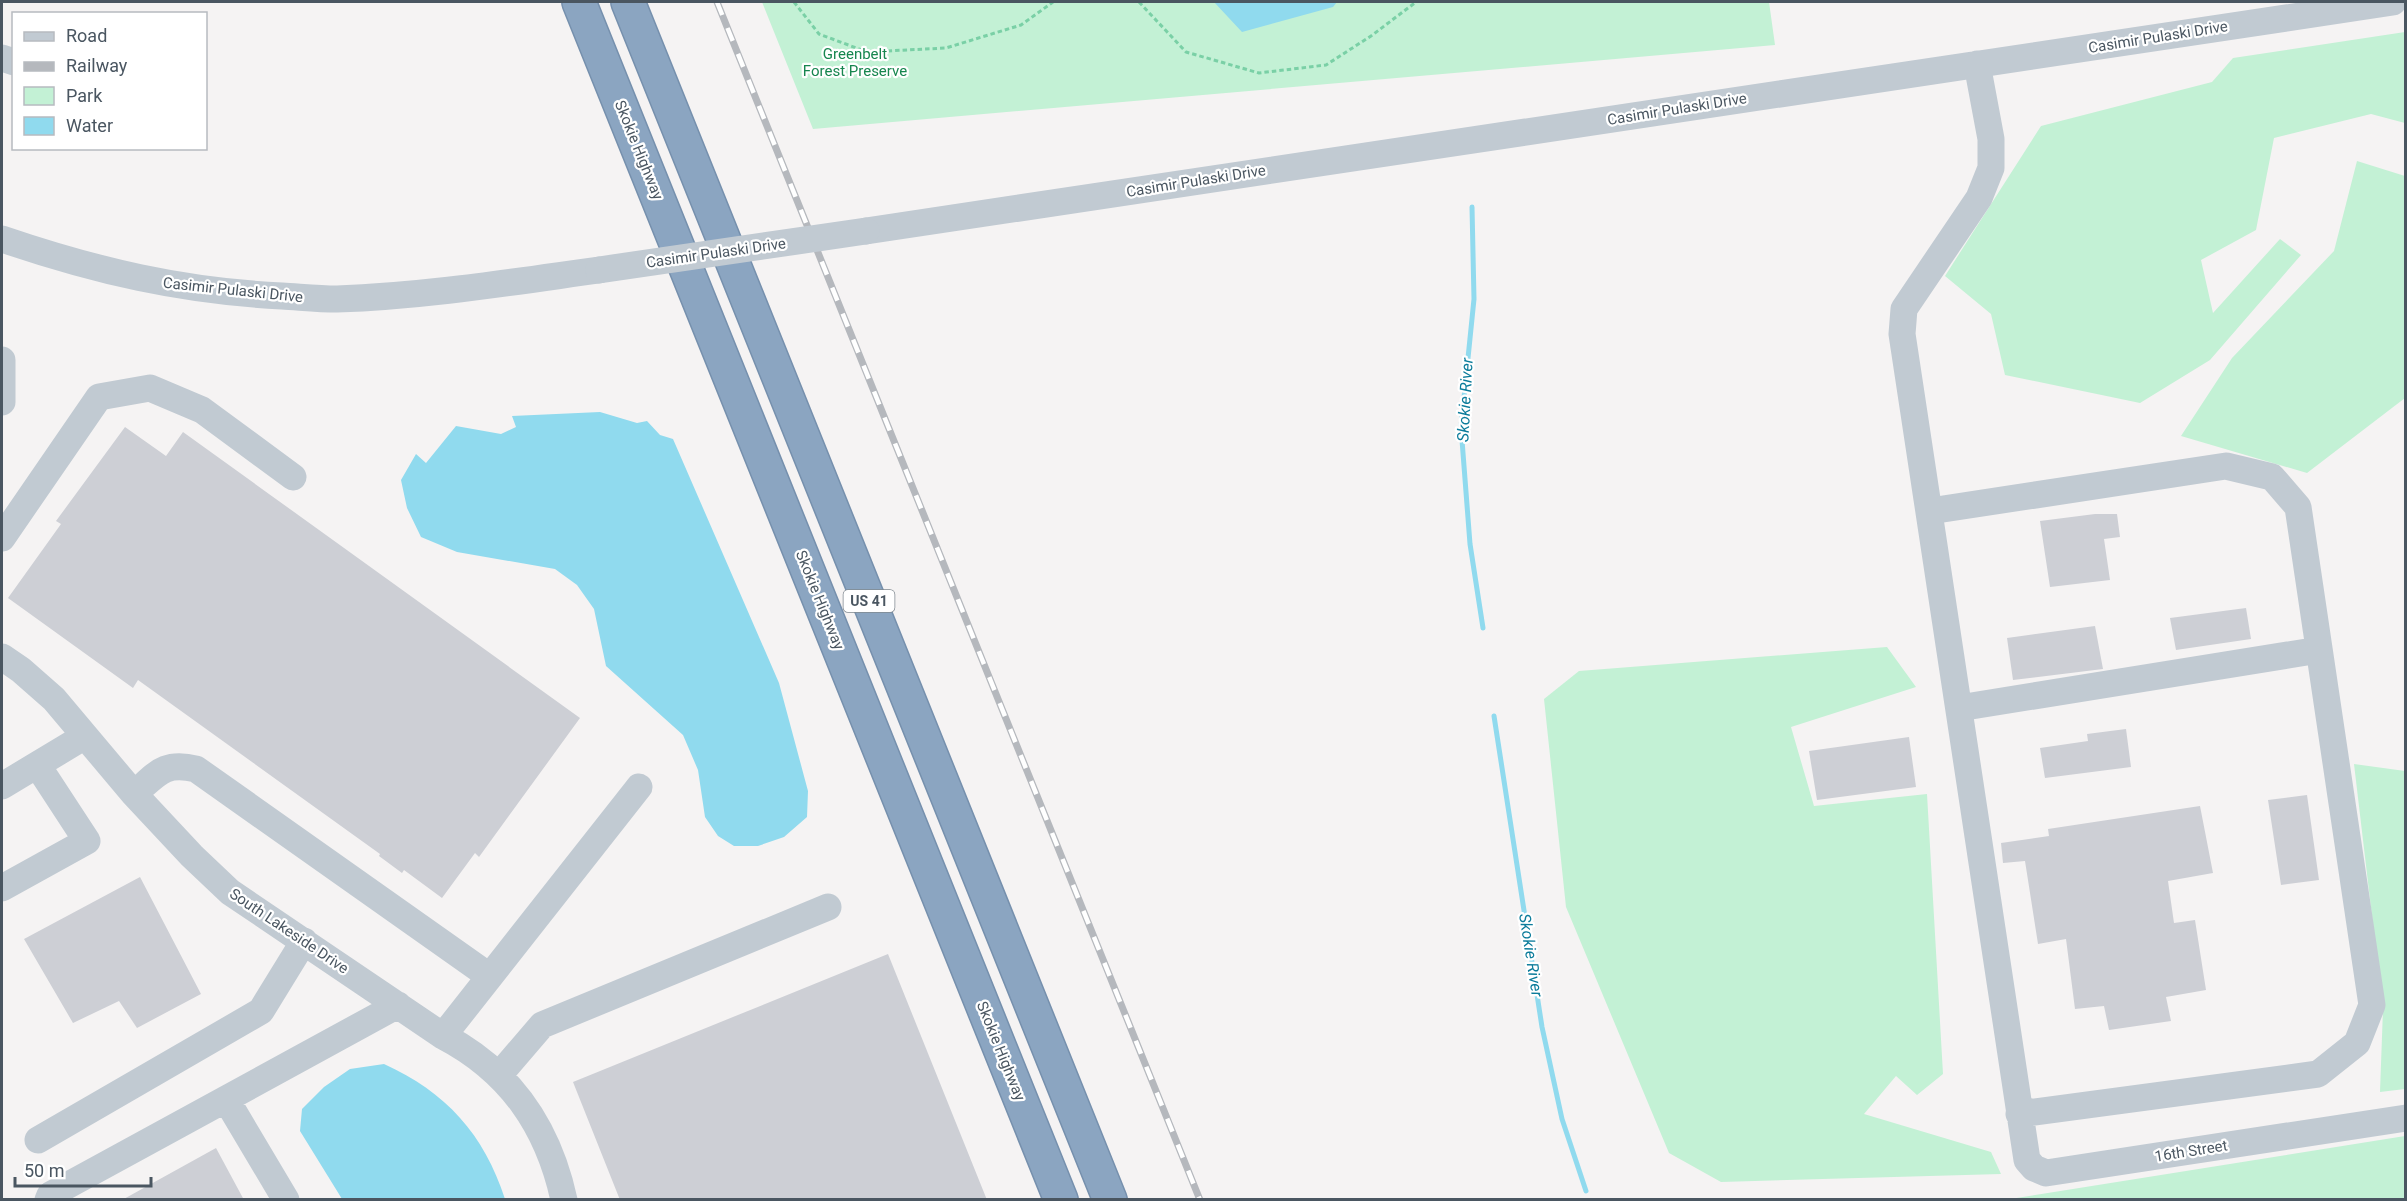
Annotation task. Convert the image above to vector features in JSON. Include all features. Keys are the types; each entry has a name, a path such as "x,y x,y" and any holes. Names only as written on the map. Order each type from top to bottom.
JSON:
{"highway":[{"name":"Skokie Highway","path":"579,2 1061,1200"},
{"name":"US 41","path":"628,2 1110,1200"}],"street":[{"name":"Casimir Pulaski Drive","path":"2,239 108,271 181,287 334,299 425,294 866,231 2393,2"},
{"name":"16th Street","path":"1977,64 1991,139 1991,168 1979,198 1904,309 1902,334 2027,1160 2034,1168 2046,1173 2406,1118"},
{"path":"2,360 2,402"},
{"path":"2,538 99,397 150,388 202,410 293,477"},
{"path":"1930,511 2226,466 2272,477 2298,507 2372,1005 2357,1043 2318,1074 2019,1114"},
{"path":"1959,708 2319,650"},
{"name":"South Lakeside Drive","path":"2,657 21,670 54,699 134,794 192,856 230,892 443,1035 469,1049 500,1074 535,1121 548,1144 564,1200"},
{"path":"2,786 85,736"},
{"path":"134,794 164,769 179,765 196,769 489,976"},
{"path":"2,888 87,841 38,766"},
{"path":"443,1035 639,787"},
{"path":"500,1074 542,1026 828,907"},
{"path":"38,1140 261,1011 304,941"},
{"path":"48,1200 50,1196 398,1005"},
{"path":"226,1099 286,1200"}],"path":[{"path":"794,2 819,34 867,52 946,48 1021,25 1053,2"},
{"path":"1139,2 1186,52 1259,74 1326,65 1371,36 1416,2"}],"green space":[{"name":"Greenbelt Forest Preserve","path":"762,2 1769,2 1775,45 813,129"},
{"path":"2405,32 2405,123 2371,114 2274,138 2256,230 2201,260 2213,313 2280,239 2301,255 2210,360 2140,403 2005,375 1991,314 1945,276 2041,126 2212,82 2233,58"},
{"path":"2357,161 2405,176 2405,398 2307,473 2181,436 2232,358 2334,251"},
{"path":"1887,647 1916,687 1791,727 1814,806 1927,794 1943,1074 1917,1095 1896,1076 1864,1114 1991,1152 2001,1174 1721,1182 1669,1153 1566,907 1544,699 1579,671"},
{"path":"2354,764 2405,771 2405,1089 2380,1092 2383,1009"},
{"path":"2405,1136 2405,1199 2010,1199"}],"water":[{"path":"1214,2 1337,2 1333,7 1242,32"},
{"path":"600,412 637,423 647,421 660,435 673,439 779,683 808,791 807,817 784,837 758,846 734,846 718,836 705,817 698,770 683,735 606,666 594,609 577,585 555,569 457,552 421,537 407,508 401,480 416,454 426,463 456,426 501,434 516,427 512,416"},
{"path":"384,1064 426,1088 460,1118 486,1154 505,1199 342,1199 300,1131 302,1109 324,1087 350,1069"}],"building":[{"path":"125,427 166,456 183,432 580,718 479,857 475,853 442,898 404,870 402,873 379,856 380,854 138,680 133,688 8,598 61,524 56,521"},
{"path":"2095,514 2117,514 2120,537 2104,539 2110,580 2050,587 2040,521"},
{"path":"2246,608 2251,639 2176,650 2170,618"},
{"path":"2095,626 2103,669 2013,680 2007,638"},
{"path":"2126,729 2131,767 2045,778 2040,748 2088,741 2087,734"},
{"path":"1909,737 1916,787 1817,800 1809,751"},
{"path":"2307,795 2319,880 2281,885 2268,800"},
{"path":"2200,806 2213,873 2168,881 2174,923 2195,920 2206,990 2166,997 2171,1021 2109,1030 2104,1006 2075,1009 2066,939 2038,944 2025,861 2003,863 2001,843 2049,836 2048,829"},
{"path":"140,877 201,994 137,1028 119,1001 73,1023 24,939"},
{"path":"888,954 987,1200 620,1200 573,1082"},
{"path":"216,1148 244,1200 122,1200"}],"waterway":[{"name":"Skokie River","path":"1472,207 1474,299 1461,427 1470,544 1483,628"},
{"name":"Skokie River","path":"1494,716 1542,1027 1562,1119 1586,1191"}],"railway":[{"path":"717,2 1200,1200"}]}
